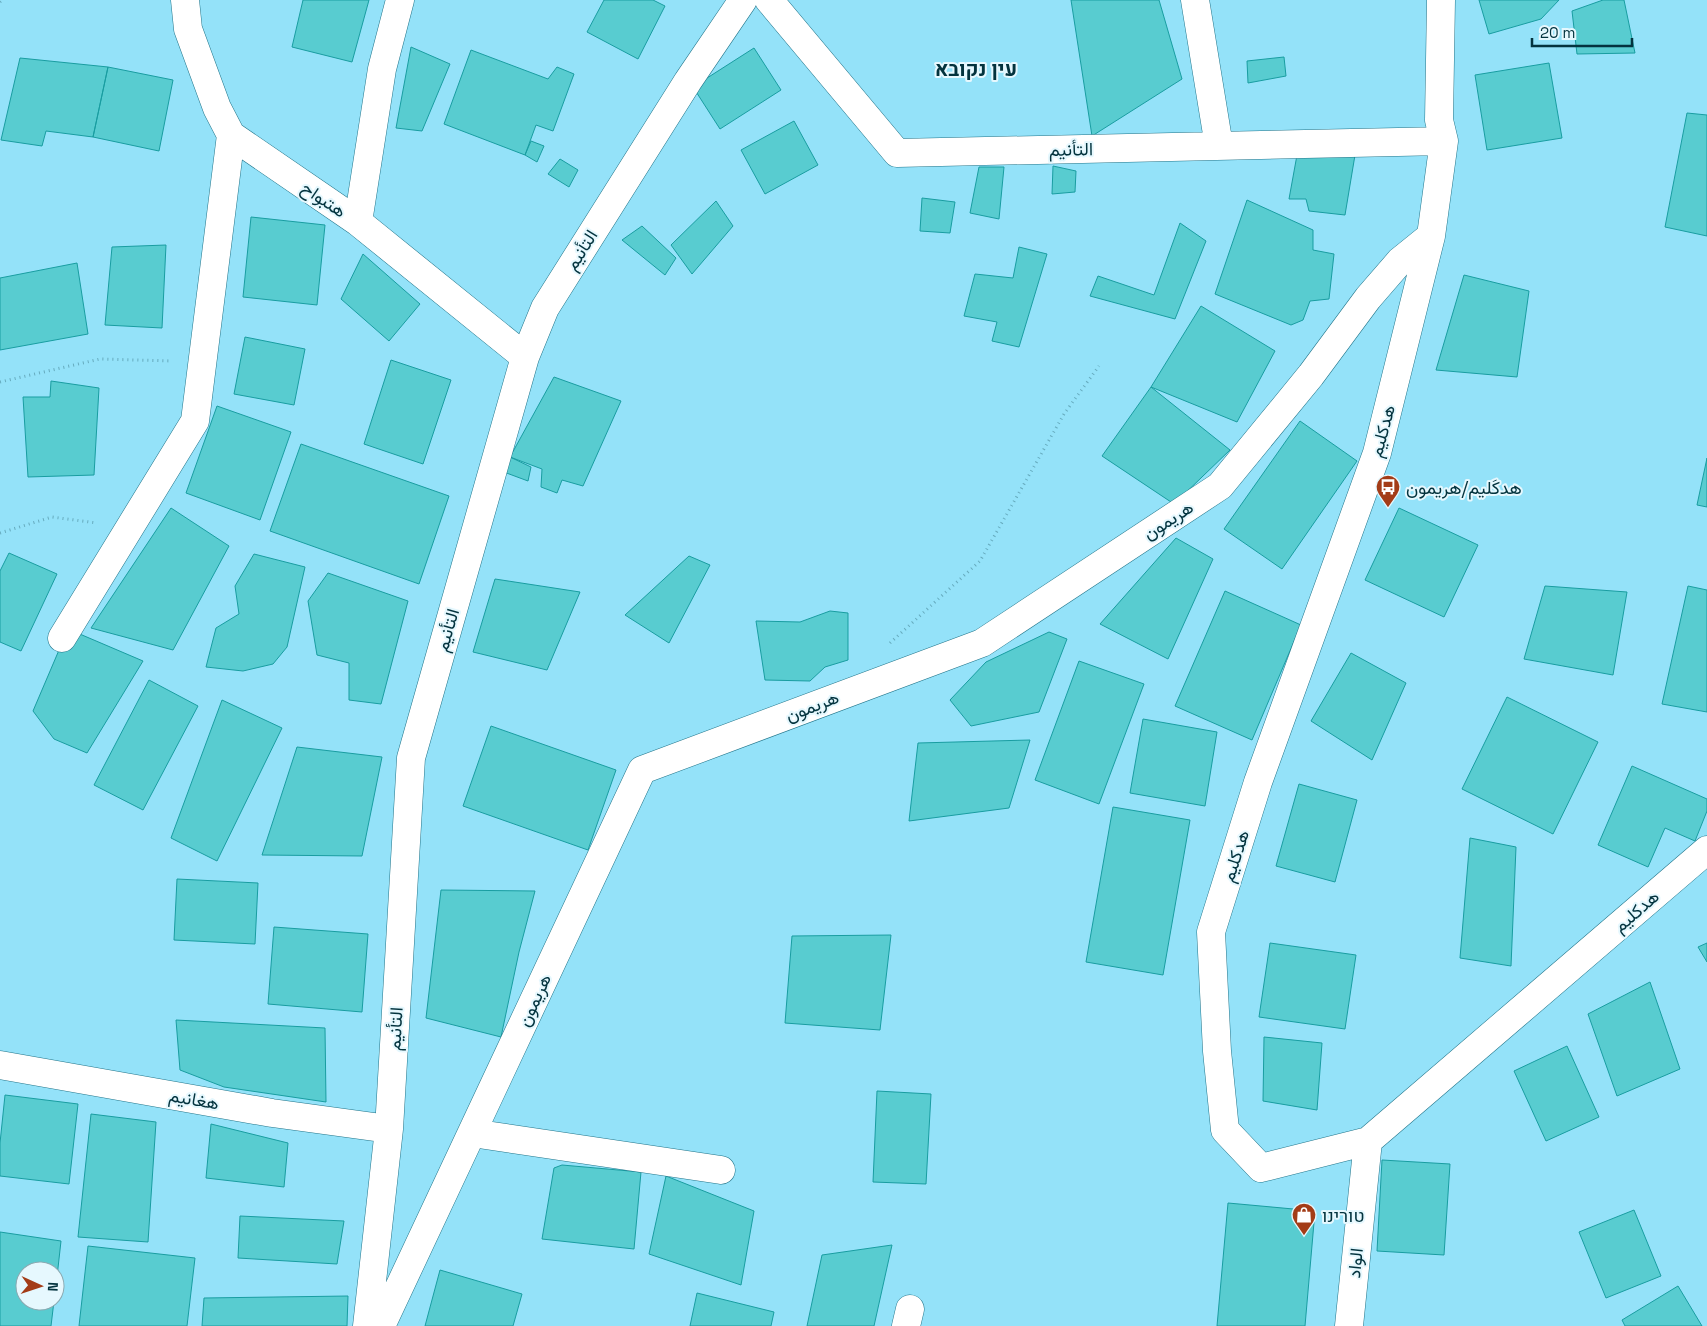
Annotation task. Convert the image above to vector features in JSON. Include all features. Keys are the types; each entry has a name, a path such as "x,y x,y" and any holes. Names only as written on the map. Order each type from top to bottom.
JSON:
{"street":[{"name":"هتبواح","path":"185,0 188,29 217,108 231,135 358,222 525,357"},
{"path":"358,222 382,69 400,0"},
{"name":"التأنيم","path":"367,1326 389,1129 410,758 525,357 545,308 688,81 743,0"},
{"name":"التأنيم","path":"768,0 897,153 1444,141"},
{"path":"1195,0 1219,146"},
{"name":"هدكليم","path":"1441,0 1439,120 1444,141 1431,236 1377,453 1258,782 1211,932 1216,1051 1224,1130 1261,1168 1368,1141 1707,850"},
{"path":"62,638 195,422 231,135"},
{"name":"هريمون","path":"381,1326 642,770 982,643 1220,486 1311,375 1368,298 1400,260 1431,236"},
{"name":"هغانيم","path":"0,1065 272,1113 389,1129"},
{"path":"472,1133 720,1170"},
{"name":"الواد","path":"1349,1326 1368,1141"}],"path":[{"path":"0,382 100,359 203,361"},
{"path":"888,644 980,561 1064,414 1099,366"},
{"path":"0,532 52,517 130,528"}],"building":[{"path":"303,0 369,0 352,62 292,47"},
{"path":"604,0 653,0 665,6 638,59 587,32"},
{"path":"1071,0 1159,0 1182,79 1092,136"},
{"path":"1479,0 1559,0 1541,19 1489,34"},
{"path":"1603,0 1624,0 1635,53 1577,54 1572,11"},
{"path":"411,47 450,64 422,131 396,128"},
{"path":"754,48 781,90 720,129 693,87"},
{"path":"471,50 548,79 557,67 574,74 553,131 536,125 525,155 444,124"},
{"path":"1284,57 1286,76 1248,83 1247,61"},
{"path":"20,58 108,67 93,137 46,131 42,146 1,140"},
{"path":"1549,63 1562,138 1487,150 1475,75"},
{"path":"108,67 173,80 159,151 93,137"},
{"path":"1687,113 1707,115 1707,236 1665,227"},
{"path":"794,121 818,165 765,194 741,150"},
{"path":"531,141 544,146 537,162 525,155"},
{"path":"1357,143 1345,215 1309,211 1306,199 1289,199 1299,144"},
{"path":"560,159 578,170 569,187 548,174"},
{"path":"1053,166 1076,171 1075,192 1052,194"},
{"path":"979,167 1004,167 999,219 970,213"},
{"path":"922,198 955,202 950,233 920,231"},
{"path":"1247,200 1313,230 1313,250 1334,254 1329,299 1310,301 1303,320 1291,325 1215,294"},
{"path":"716,201 733,226 692,274 671,245"},
{"path":"251,217 325,225 317,305 243,297"},
{"path":"1180,223 1206,241 1175,319 1090,296 1098,276 1154,295"},
{"path":"642,226 676,258 665,275 622,240"},
{"path":"166,245 162,328 105,325 112,247"},
{"path":"1019,247 1047,254 1019,347 992,341 997,322 964,316 975,274 1013,278"},
{"path":"363,254 420,304 389,341 341,299"},
{"path":"77,263 88,334 0,350 0,278"},
{"path":"1464,275 1529,291 1517,377 1436,370"},
{"path":"1201,306 1275,351 1237,422 1151,387"},
{"path":"245,337 305,349 294,405 234,394"},
{"path":"391,360 451,380 423,464 364,444"},
{"path":"554,377 621,401 583,486 562,480 557,493 541,487 542,469 510,457"},
{"path":"51,381 99,388 94,475 28,477 23,397 50,397"},
{"path":"1151,387 1230,450 1174,504 1102,456"},
{"path":"217,406 291,432 260,520 186,493"},
{"path":"1300,421 1357,461 1282,569 1224,529"},
{"path":"301,444 449,496 419,584 270,531"},
{"path":"510,457 531,467 528,481 493,468"},
{"path":"1707,458 1707,507 1697,505"},
{"path":"171,508 229,546 173,650 91,628"},
{"path":"1399,508 1478,545 1444,617 1365,580"},
{"path":"1176,538 1213,559 1168,659 1100,624"},
{"path":"9,553 57,574 21,651 0,642 0,571"},
{"path":"254,554 305,567 287,647 273,664 243,671 206,667 216,628 239,614 235,586"},
{"path":"689,556 710,565 669,643 625,615"},
{"path":"328,573 408,601 381,704 349,700 349,663 317,655 308,601"},
{"path":"495,579 580,592 547,670 473,652"},
{"path":"1545,586 1627,592 1613,675 1524,659"},
{"path":"1688,586 1707,590 1707,712 1662,704"},
{"path":"1225,591 1301,625 1252,740 1175,706"},
{"path":"830,611 848,613 848,660 825,667 810,681 765,680 756,621 800,622"},
{"path":"68,629 143,661 87,753 54,739 33,711"},
{"path":"1049,632 1067,639 1039,712 971,726 950,700 986,662"},
{"path":"1351,653 1406,683 1372,760 1311,721"},
{"path":"1079,661 1144,684 1099,804 1035,780"},
{"path":"149,680 198,706 143,810 94,785"},
{"path":"1507,697 1598,742 1553,834 1462,789"},
{"path":"222,700 282,728 217,861 171,838"},
{"path":"1143,719 1217,732 1205,806 1130,793"},
{"path":"491,726 616,770 588,850 463,806"},
{"path":"1030,740 1009,808 909,821 918,743"},
{"path":"297,747 382,757 362,856 262,855"},
{"path":"1632,766 1707,799 1707,811 1695,841 1665,828 1648,867 1598,845"},
{"path":"1299,784 1357,800 1335,882 1276,866"},
{"path":"1113,807 1190,820 1163,975 1086,962"},
{"path":"1470,838 1516,847 1511,966 1460,958"},
{"path":"177,879 258,883 255,944 174,940"},
{"path":"441,890 535,891 519,952 501,1037 426,1018"},
{"path":"274,927 368,934 362,1012 268,1004"},
{"path":"891,935 880,1030 785,1023 792,936"},
{"path":"1270,943 1356,955 1345,1029 1259,1017"},
{"path":"1707,943 1707,962 1698,947"},
{"path":"1650,982 1680,1069 1617,1096 1588,1014"},
{"path":"176,1020 325,1028 326,1102 224,1087 180,1070"},
{"path":"1264,1037 1322,1043 1317,1110 1263,1101"},
{"path":"1567,1046 1599,1117 1546,1141 1514,1071"},
{"path":"877,1091 931,1094 926,1184 873,1182"},
{"path":"5,1095 78,1104 69,1184 0,1176 0,1143"},
{"path":"91,1114 156,1122 148,1242 78,1237"},
{"path":"211,1124 288,1143 284,1187 206,1178"},
{"path":"1382,1160 1450,1164 1444,1255 1377,1251"},
{"path":"562,1165 641,1172 634,1249 542,1239 554,1168"},
{"path":"666,1176 754,1211 741,1285 649,1254"},
{"path":"1228,1203 1315,1211 1305,1326 1217,1326"},
{"path":"1634,1210 1661,1276 1606,1298 1579,1232"},
{"path":"240,1216 344,1221 337,1264 238,1258"},
{"path":"0,1232 61,1241 59,1261 15,1261 15,1311 53,1311 51,1326 0,1326"},
{"path":"892,1245 874,1326 807,1326 822,1255"},
{"path":"88,1246 195,1258 187,1326 79,1326"},
{"path":"440,1270 522,1294 513,1326 425,1326"},
{"path":"1678,1286 1702,1326 1625,1326 1622,1320"},
{"path":"697,1293 774,1312 771,1326 690,1326"},
{"path":"348,1296 347,1326 202,1326 204,1298"}],"place":[{"name":"هدكَليم/هريمون","path":"1388,508"},
{"name":"טורינו","path":"1304,1236"}],"district":[{"name":"עין נקובא","path":"976,69"}]}
